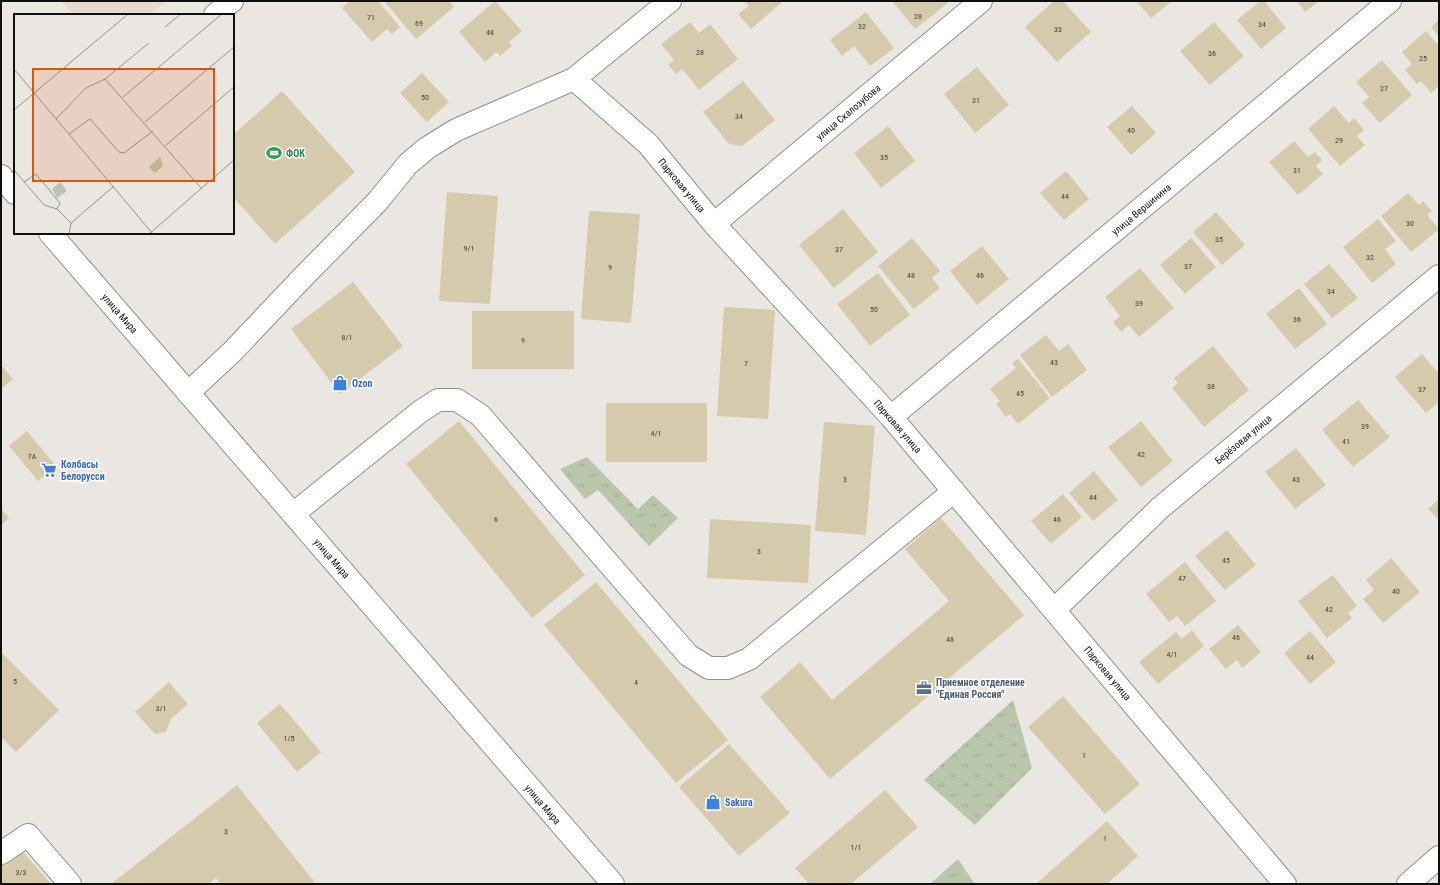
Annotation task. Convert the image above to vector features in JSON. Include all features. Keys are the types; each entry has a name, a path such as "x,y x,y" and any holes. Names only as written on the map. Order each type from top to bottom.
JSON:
{"street":[{"path":"216,14 232,1"},
{"path":"188,393 232,352 377,202 408,164 427,148 456,130 574,79 670,1"},
{"name":"улица Скалозубова","path":"714,224 981,1"},
{"name":"улица Вершинина","path":"891,417 1390,1"},
{"name":"Парковая улица","path":"574,79 648,144 714,224 891,417 1285,884"},
{"name":"улица Мира","path":"51,234 613,884"},
{"name":"Берёзовая улица","path":"1055,610 1160,508 1439,276"},
{"path":"293,514 421,411 438,400 457,400 480,415 688,654 709,668 728,668 749,659 954,491"},
{"path":"1,853 28,835 70,884"},
{"path":"1408,884 1439,857"}],"shaded area":[{"path":"62,1 166,1 151,14 72,14"}],"green space":[{"path":"587,457 638,509 653,495 678,518 649,546 598,490 585,499 560,469"},
{"path":"1013,700 1032,768 975,825 924,780"},
{"path":"958,859 975,884 930,884"}],"building":[{"path":"350,1 378,1 400,27 392,34 387,29 372,42 342,8"},
{"path":"384,1 449,1 454,7 416,39"},
{"path":"495,1 522,31 509,42 512,46 500,56 496,52 485,62 459,32"},
{"path":"744,1 783,1 751,29 738,14 749,6"},
{"path":"892,1 947,1 948,3 915,29"},
{"path":"1054,1 1063,1 1091,32 1057,62 1025,27"},
{"path":"1136,1 1172,1 1151,18"},
{"path":"1260,1 1264,1 1286,28 1261,49 1237,20"},
{"path":"1297,1 1319,1 1305,12"},
{"path":"866,12 894,48 870,66 854,46 842,56 830,40"},
{"path":"1439,20 1439,37 1431,27"},
{"path":"690,22 699,33 710,24 738,59 699,90 682,69 676,74 668,65 674,60 661,44"},
{"path":"1214,22 1244,56 1210,85 1180,51"},
{"path":"1426,31 1439,46 1439,86 1431,93 1421,81 1417,84 1405,70 1412,64 1402,52"},
{"path":"1382,60 1412,95 1380,123 1362,103 1369,97 1356,82"},
{"path":"977,67 1009,105 975,133 944,94"},
{"path":"422,73 449,102 427,122 400,93"},
{"path":"743,81 775,120 742,146 729,144 703,112"},
{"path":"282,91 355,172 275,244 234,198 234,134"},
{"path":"1132,106 1156,133 1131,155 1107,127"},
{"path":"1334,106 1349,123 1354,118 1364,130 1357,136 1365,145 1340,166 1308,129"},
{"path":"888,126 915,161 881,188 854,153"},
{"path":"1294,141 1308,157 1315,152 1322,160 1316,166 1323,174 1298,195 1269,162"},
{"path":"1066,171 1089,199 1064,220 1040,193"},
{"path":"447,192 498,196 490,304 439,301"},
{"path":"1408,193 1419,205 1423,201 1432,211 1427,215 1439,229 1411,252 1381,216"},
{"path":"843,209 878,252 834,288 799,245"},
{"path":"589,211 640,214 631,323 581,319"},
{"path":"1216,212 1245,245 1222,265 1193,232"},
{"path":"1378,219 1396,241 1385,249 1396,264 1372,283 1343,247"},
{"path":"912,238 940,271 932,278 940,288 914,309 878,266"},
{"path":"1191,238 1216,267 1185,294 1160,265"},
{"path":"982,246 1009,279 977,305 950,271"},
{"path":"1329,264 1358,298 1332,318 1304,284"},
{"path":"1140,268 1174,308 1139,337 1129,325 1121,332 1113,322 1120,316 1105,297"},
{"path":"878,273 910,315 870,346 837,304"},
{"path":"353,282 403,346 340,394 291,329"},
{"path":"1299,288 1327,324 1295,349 1266,314"},
{"path":"724,307 775,310 768,419 717,416"},
{"path":"472,311 574,311 574,369 472,369"},
{"path":"1046,335 1059,351 1068,344 1087,370 1052,397 1020,355"},
{"path":"1213,346 1249,390 1204,427 1172,388 1178,383 1174,378"},
{"path":"1422,354 1439,374 1439,402 1426,413 1395,377"},
{"path":"1018,359 1050,398 1018,424 1010,414 1006,417 996,404 1000,401 990,389 1016,368 1012,363"},
{"path":"1,365 13,379 1,389"},
{"path":"1358,400 1390,437 1353,467 1322,430"},
{"path":"606,403 707,403 707,462 606,462"},
{"path":"459,421 585,575 532,618 406,464"},
{"path":"1141,421 1173,461 1141,487 1108,447"},
{"path":"824,422 875,426 866,535 815,531"},
{"path":"27,431 56,466 38,481 9,446"},
{"path":"1296,448 1326,485 1295,509 1265,472"},
{"path":"1094,471 1118,500 1093,521 1069,493"},
{"path":"1063,494 1082,517 1051,544 1031,521"},
{"path":"1439,499 1439,520 1428,509"},
{"path":"1,509 9,518 1,525"},
{"path":"941,518 1024,615 830,779 760,697 800,662 832,700 949,601 905,549"},
{"path":"710,519 811,525 808,583 707,578"},
{"path":"1227,530 1256,565 1225,590 1195,556"},
{"path":"1391,558 1420,592 1383,623 1363,599 1374,590 1366,580"},
{"path":"1185,562 1216,601 1185,626 1177,616 1169,622 1146,594"},
{"path":"1333,575 1357,606 1348,613 1352,618 1327,638 1298,601"},
{"path":"596,582 728,740 676,783 544,625"},
{"path":"1238,625 1261,652 1242,668 1237,660 1226,669 1209,649"},
{"path":"1192,630 1204,646 1158,684 1139,662 1176,632 1182,639"},
{"path":"1310,631 1336,662 1310,684 1284,653"},
{"path":"1,652 59,710 16,752 1,737"},
{"path":"169,682 188,704 171,719 166,732 155,734 135,712"},
{"path":"1063,696 1140,784 1105,814 1028,727"},
{"path":"280,704 321,752 297,772 257,723"},
{"path":"729,744 790,813 739,856 679,787"},
{"path":"237,785 316,884 221,884 216,878 208,884 111,884"},
{"path":"885,790 918,827 851,884 809,884 795,868"},
{"path":"1107,821 1138,856 1107,884 1036,884"},
{"path":"18,846 51,884 1,884 1,860"}],"place":[{"name":"ФОК","path":"274,153"},
{"name":"Ozon","path":"340,383"},
{"name":"Колбасы Белорусси","path":"49,470"},
{"name":"Приемное отделение \"Единая Россия\"","path":"924,688"},
{"name":"Sakura","path":"713,802"}]}
